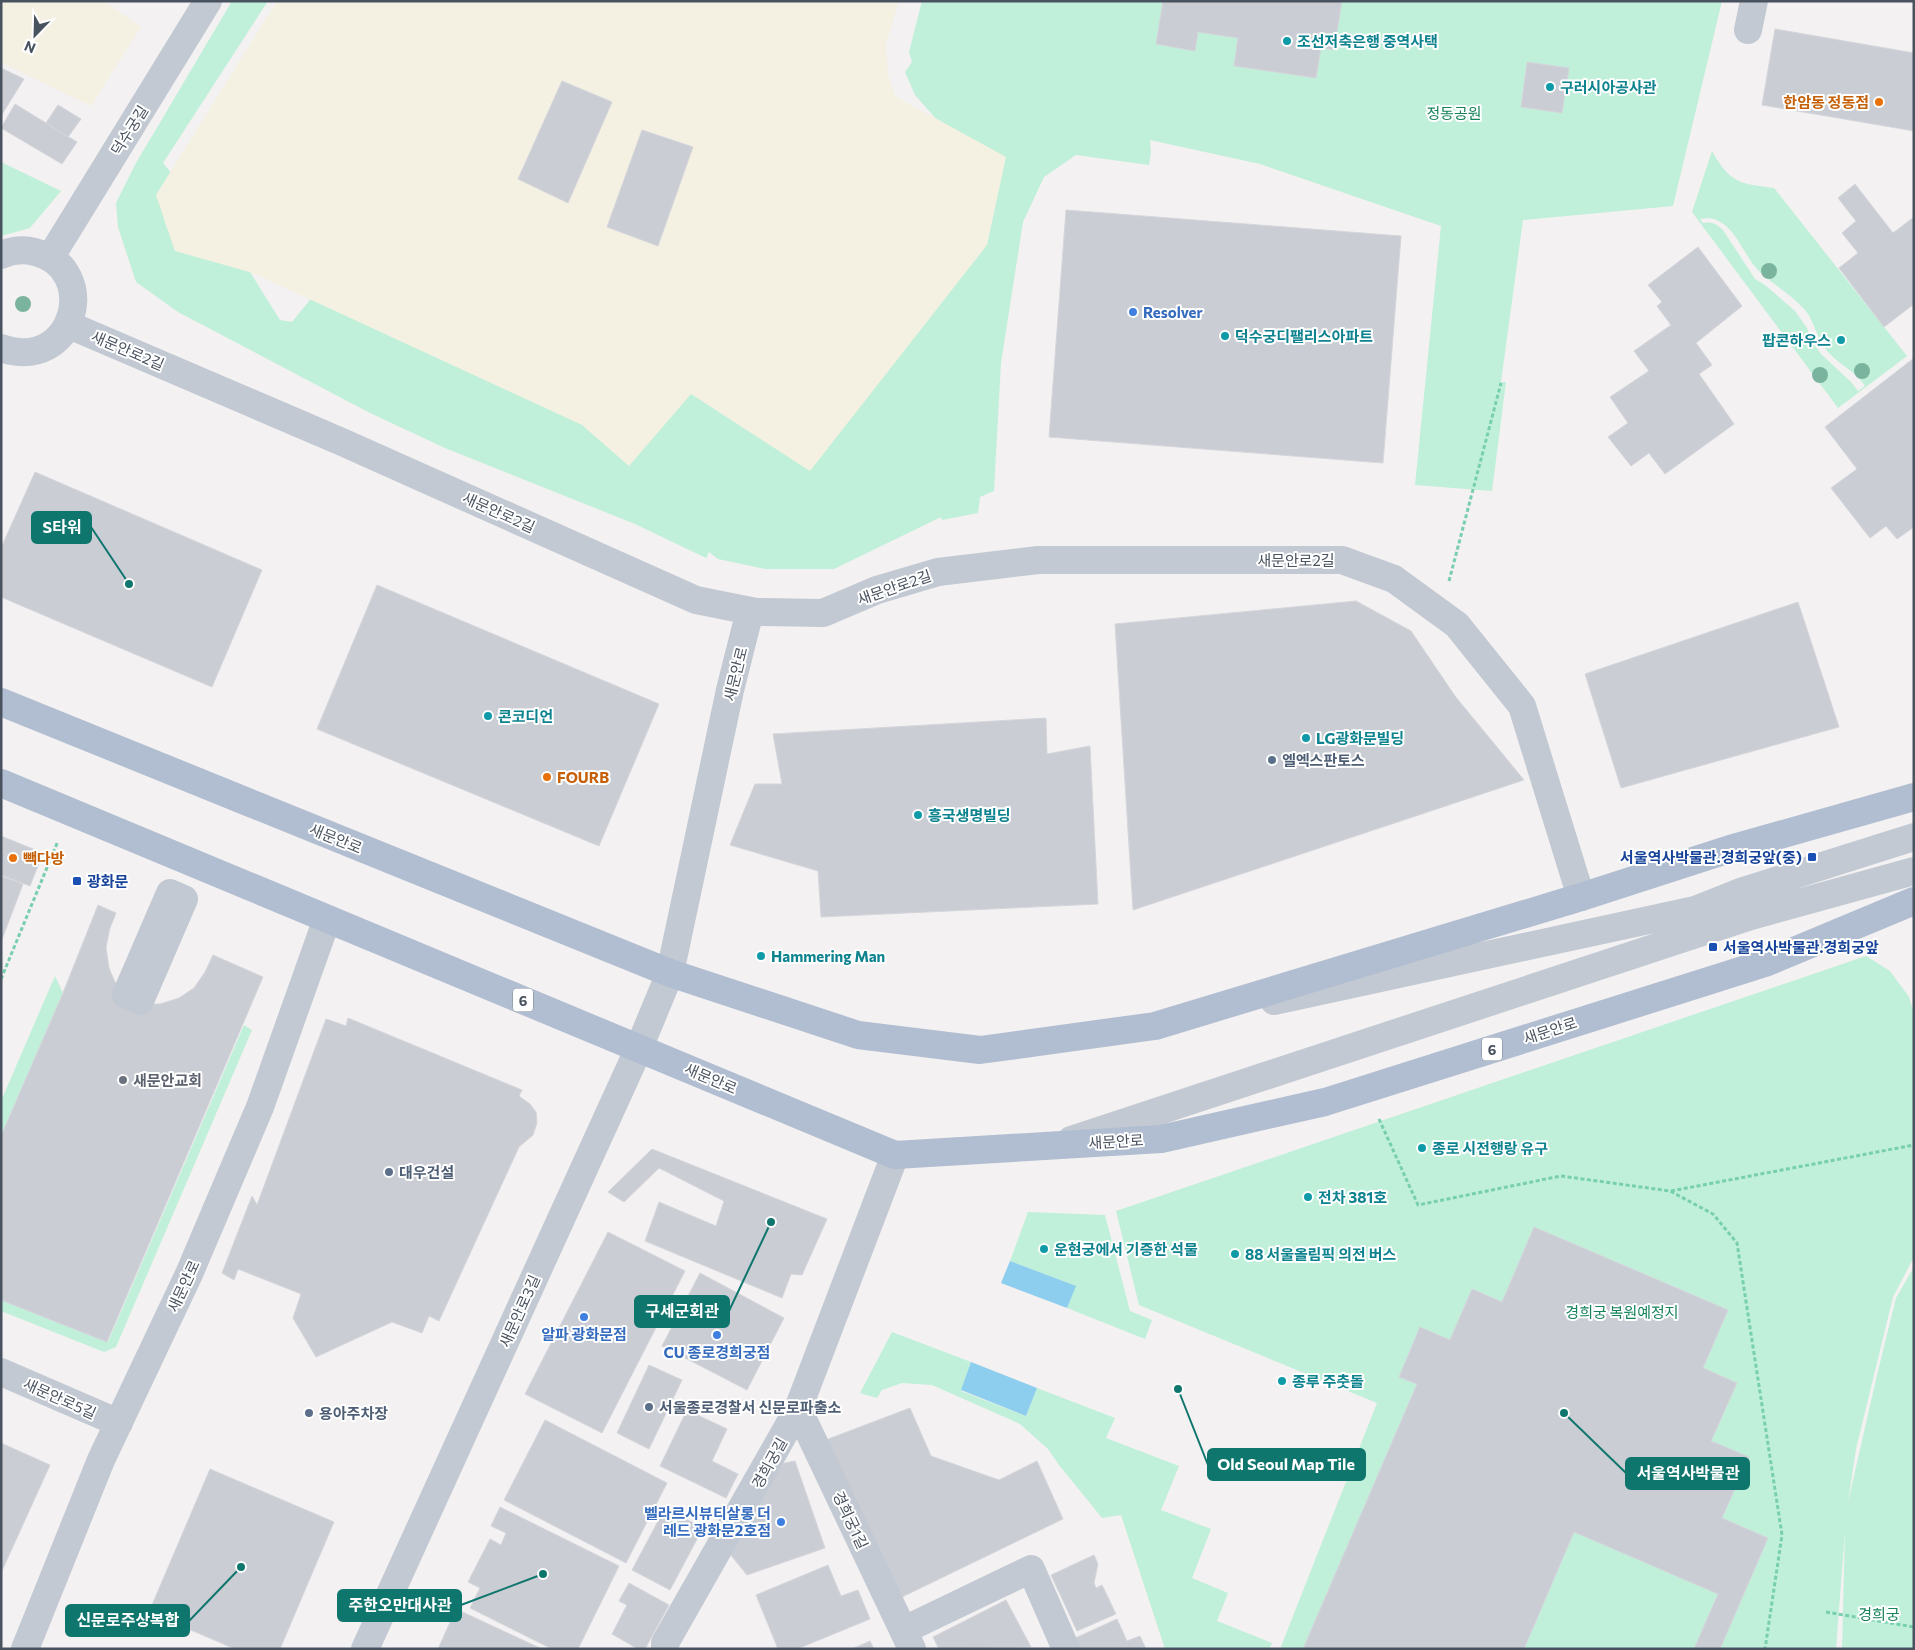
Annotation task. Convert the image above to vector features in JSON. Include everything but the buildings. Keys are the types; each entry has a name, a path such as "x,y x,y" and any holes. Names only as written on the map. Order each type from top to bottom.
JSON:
{"main road":[{"name":"새문안로","path":"1,702 670,973 858,1035 980,1050 1155,1026 1581,897 1730,849 1914,797"},
{"name":"새문안로","path":"1,783 895,1155 1161,1139 1324,1102 1765,963 1914,901"}],"street":[{"name":"덕수궁길","path":"50,258 208,1"},
{"path":"1748,30 1754,1"},
{"path":"1,255 7,252 25,250 50,258 57,263 68,278 74,295 74,310 69,325 60,337 47,347 33,352 17,353 2,349"},
{"name":"새문안로2길","path":"69,325 351,446 696,600 750,611 823,613 878,590 938,572 1038,560 1342,560 1394,579 1457,625 1522,706 1581,897"},
{"name":"새문안로","path":"670,973 730,690 750,611"},
{"path":"1155,1026 1695,910 1743,891 1914,837"},
{"path":"1057,1145 1715,928 1914,871"},
{"name":"새문안로","path":"25,1649 101,1460 189,1274 260,1106 327,919"},
{"name":"새문안로3길","path":"365,1649 639,1048 670,973"},
{"name":"경희궁길","path":"665,1649 665,1643 798,1409 895,1155"},
{"name":"새문안로5길","path":"1,1372 118,1423"},
{"name":"경희궁1길","path":"798,1409 908,1640 1031,1569 1066,1649"}],"path":[{"path":"1457,625 1449,583 1501,383"},
{"path":"1,979 70,812"},
{"path":"1365,1089 1418,1205 1561,1176 1670,1191 1914,1145"},
{"path":"1670,1191 1713,1214 1737,1243 1782,1535 1766,1649"},
{"path":"1826,1612 1914,1628"}],"green space":[{"name":"정동공원","path":"232,1 268,1 163,163 183,188 163,214 167,229 250,272 280,320 292,322 313,296 976,164 915,95 905,72 912,62 909,52 922,1 1722,1 1673,206 1523,220 1501,382 1506,382 1492,491 1415,485 1441,226 1260,164 1150,140 1149,165 1076,155 1044,177 1023,222 1001,363 994,491 980,497 978,513 942,520 941,517 834,569 765,569 718,559 709,552 706,558 635,524 445,448 370,413 178,312 136,282 118,227 116,203 136,163"},
{"path":"1712,151 1724,170 1737,180 1752,185 1774,188 1907,356 1838,408 1692,212","holes":["1708,218 1718,221 1732,232 1754,266 1805,310 1824,347 1833,357 1856,375 1865,386 1858,391 1821,354 1795,311 1765,285 1755,279 1723,230 1709,222 1703,223 1700,219"]},
{"path":"1,162 61,191 30,228 1,236"},
{"name":"경희궁 복원예정지","path":"1866,956 1890,971 1909,997 1914,1014 1914,1257 1893,1297 1856,1449 1848,1502 1896,1298 1914,1267 1914,1649 1842,1649 1845,1531 1836,1649 1280,1649 1377,1403 1139,1305 1116,1211"},
{"path":"55,976 63,993 1,1136 1,1101"},
{"path":"244,1025 252,1030 116,1347 104,1352 1,1311 1,1300 108,1342"},
{"path":"1028,1212 1105,1215 1130,1311 1152,1320 1145,1339 1067,1308 1075,1286 1010,1261"},
{"path":"892,1332 971,1362 961,1391 1026,1416 1037,1388 1115,1418 1106,1438 1179,1466 1161,1510 1211,1529 1192,1578 1228,1593 1217,1621 1272,1643 1269,1649 1165,1649 1121,1515 1102,1518 1048,1449 1020,1424 932,1385 902,1383 882,1390 877,1398 860,1393"}],"sand":[{"path":"1,1 104,1 141,27 91,106 1,62"},
{"path":"277,1 899,1 886,44 888,75 895,96 1006,157 987,245 810,471 691,394 629,466 582,425 253,273 175,251 156,195"}],"water":[{"path":"1010,1261 1076,1286 1067,1308 1001,1283"},
{"path":"971,1362 1037,1388 1026,1416 961,1390"}],"place":[{"name":"조선저축은행 중역사택","path":"1287,41"},
{"name":"구러시아공사관","path":"1550,87"},
{"name":"한암동 정동점","path":"1879,102"},
{"name":"Resolver","path":"1133,312"},
{"name":"덕수궁디팰리스아파트","path":"1225,336"},
{"name":"팝콘하우스","path":"1841,340"},
{"name":"S타워","path":"129,584"},
{"name":"콘코디언","path":"488,716"},
{"name":"LG광화문빌딩","path":"1306,738"},
{"name":"엘엑스판토스","path":"1272,760"},
{"name":"FOURB","path":"547,777"},
{"name":"흥국생명빌딩","path":"918,815"},
{"name":"서울역사박물관.경희궁앞(중)","path":"1812,857"},
{"name":"빽다방","path":"13,858"},
{"name":"광화문","path":"77,881"},
{"name":"서울역사박물관.경희궁앞","path":"1713,947"},
{"name":"Hammering Man","path":"761,956"},
{"name":"새문안교회","path":"123,1080"},
{"name":"종로 시전행랑 유구","path":"1422,1148"},
{"name":"대우건설","path":"389,1172"},
{"name":"전차 381호","path":"1308,1197"},
{"name":"구세군회관","path":"771,1222"},
{"name":"운현궁에서 기증한 석물","path":"1044,1249"},
{"name":"88 서울올림픽 의전 버스","path":"1235,1254"},
{"name":"알파 광화문점","path":"584,1317"},
{"name":"CU 종로경희궁점","path":"717,1335"},
{"name":"종루 주춧돌","path":"1282,1381"},
{"name":"Old Seoul Map Tile","path":"1178,1389"},
{"name":"서울종로경찰서 신문로파출소","path":"649,1407"},
{"name":"용아주차장","path":"309,1413"},
{"name":"서울역사박물관","path":"1564,1413"},
{"name":"벨라르시뷰티살롱 더 레드 광화문2호점","path":"781,1522"},
{"name":"신문로주상복합","path":"241,1567"},
{"name":"주한오만대사관","path":"543,1574"}],"park label":[{"name":"경희궁","path":"1879,1614"}]}
